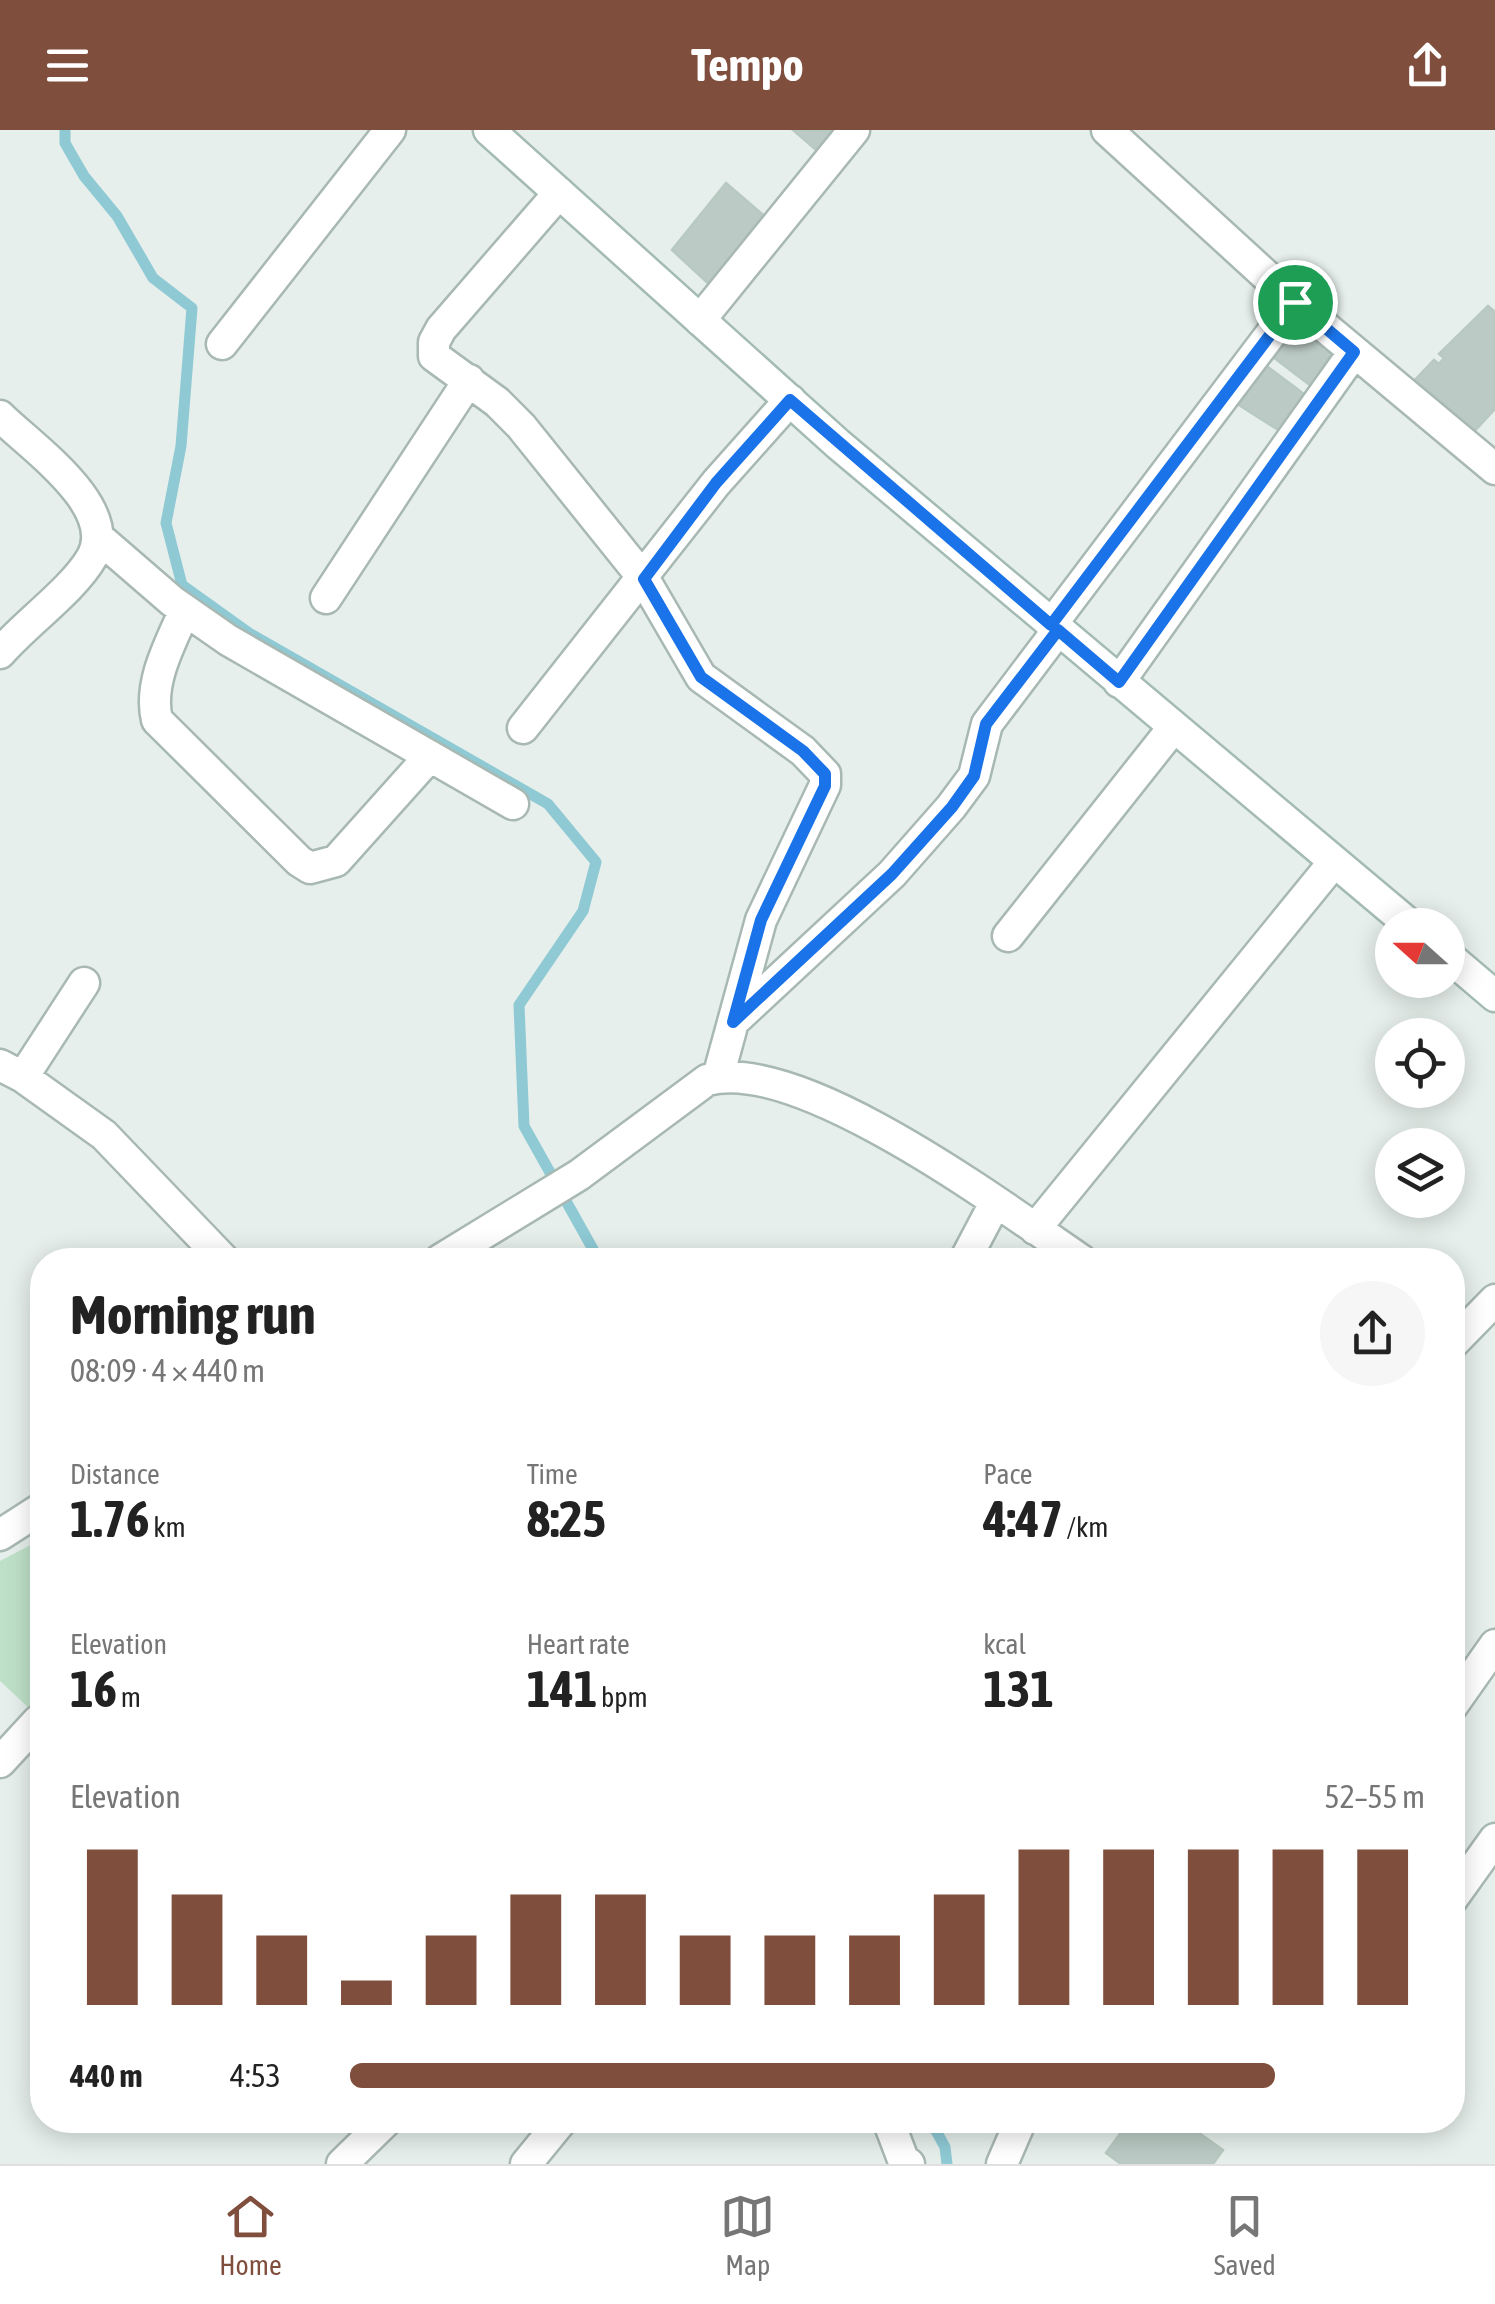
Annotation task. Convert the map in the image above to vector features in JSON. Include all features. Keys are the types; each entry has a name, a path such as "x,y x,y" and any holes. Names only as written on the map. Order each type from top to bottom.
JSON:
{"street":[{"path":"222,344 390,130"},
{"path":"489,130 790,400 1389,908"},
{"path":"700,320 854,130"},
{"path":"1107,130 1295,302 1495,469"},
{"path":"560,193 436,336 434,356 469,380 521,426 644,579 701,677 803,751 825,774 825,786 761,920 718,1077"},
{"path":"733,1022 892,874 952,807 974,776 986,724 1295,302"},
{"path":"1119,682 1354,352"},
{"path":"326,598 469,380"},
{"path":"522,728 644,579 716,483 790,400"},
{"path":"0,416 69,481 96,521 98,536 91,560 0,653"},
{"path":"98,536 185,610 228,640 512,804"},
{"path":"185,610 162,664 154,708 157,720 299,862 310,868 336,860 430,756"},
{"path":"1008,936 1173,728"},
{"path":"1035,1229 1334,862"},
{"path":"1465,970 1495,996"},
{"path":"84,984 12,1071 104,1136 212,1248"},
{"path":"460,1248 579,1175 708,1080 718,1077 761,1080 834,1106 1063,1248"},
{"path":"971,1248 994,1203"},
{"path":"1465,1331 1495,1300"},
{"path":"0,1535 30,1516"},
{"path":"1465,1688 1495,1645"},
{"path":"0,1762 30,1730"},
{"path":"1465,1881 1495,1839"},
{"path":"342,2164 374,2133"},
{"path":"526,2164 551,2133"},
{"path":"893,2133 904,2162 909,2164"},
{"path":"1002,2164 1015,2133"}],"green space":[{"path":"30,1545 30,1709 0,1681 0,1561"}],"building":[{"path":"793,130 843,130 822,155"},
{"path":"726,183 768,219 712,287 672,250"},
{"path":"1488,306 1495,312 1495,409 1471,435 1413,382 1434,360 1439,364 1444,358 1439,354"},
{"path":"1295,319 1342,353 1315,389 1269,354"},
{"path":"1260,361 1304,394 1280,431 1231,400"},
{"path":"1121,2133 1199,2133 1223,2150 1213,2164 1121,2164 1106,2153"}],"waterway":[{"path":"65,130 65,143 84,176 117,216 153,278 192,308 181,446 166,523 182,585 249,633 548,804 596,862 583,911 519,1005 524,1126 592,1248"},
{"path":"937,2133 945,2147 947,2164"}],"route":[{"path":"1295,302 1354,352 1119,682 1058,630 986,724 974,776 952,807 892,874 733,1022 761,920 825,786 825,774 803,751 701,677 644,579 716,483 790,400 1051,625 1295,302"}]}
